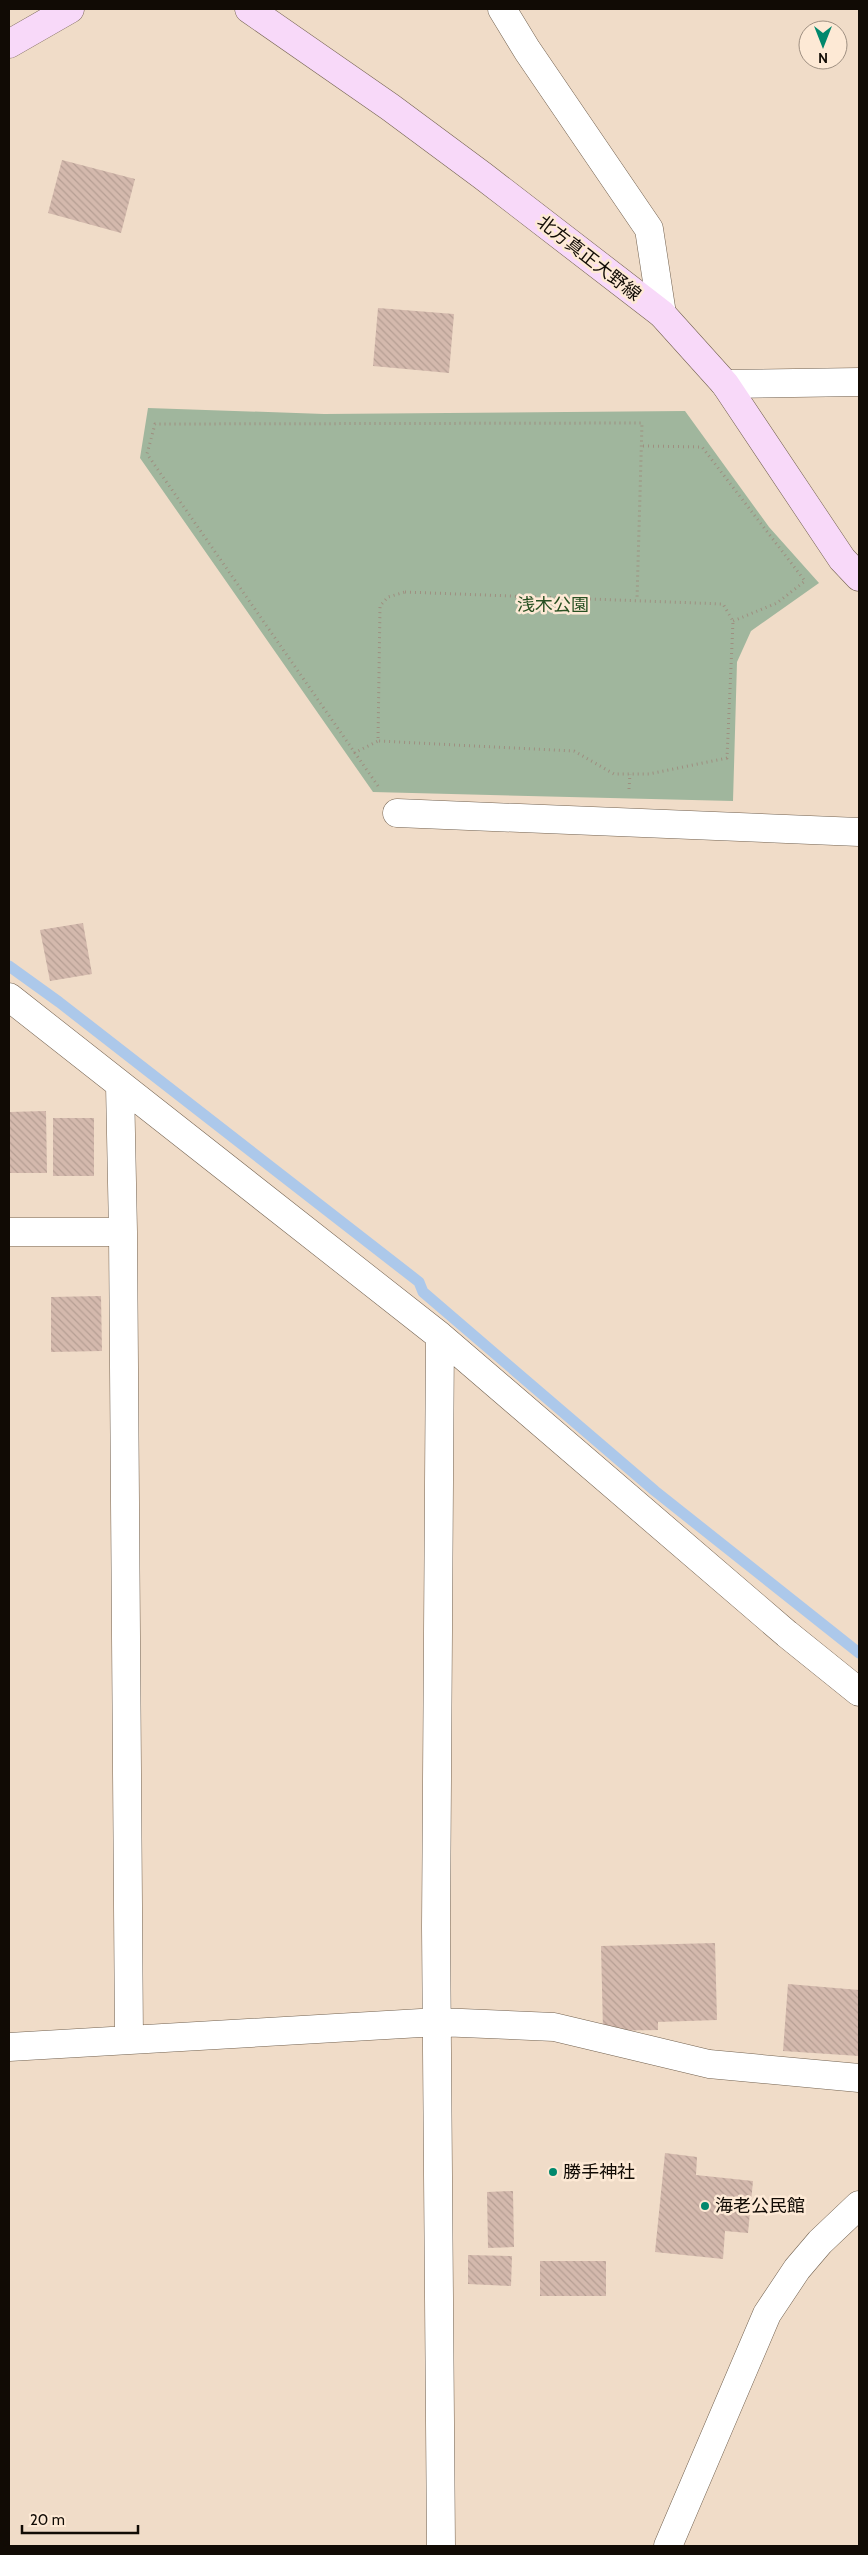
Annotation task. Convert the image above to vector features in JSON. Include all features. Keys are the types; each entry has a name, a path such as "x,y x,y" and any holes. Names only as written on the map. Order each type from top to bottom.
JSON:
{"main road":[{"path":"9,44 70,9"},
{"name":"北方真正大野線","path":"249,9 421,130 662,314 725,384 842,559 859,577"}],"street":[{"path":"502,9 527,50 649,229 662,314"},
{"path":"725,384 859,382"},
{"path":"397,813 859,832"},
{"path":"9,997 440,1336 787,1634 859,1692"},
{"path":"120,1085 123,1232 129,2040"},
{"path":"9,1232 123,1232"},
{"path":"440,1336 436,1927 441,2546"},
{"path":"9,2048 438,2022 554,2027 709,2064 859,2078"},
{"path":"668,2546 767,2314 797,2269 820,2242 859,2205"}],"path":[{"path":"397,813 147,454 155,424 642,423 643,446 637,600"},
{"path":"643,446 702,447 804,581 776,603 733,620"},
{"path":"354,753 378,741 574,751 614,774 649,774 727,758 733,620 723,604 405,592 388,597 380,606 378,741"}],"green space":[{"name":"浅木公園","path":"148,408 324,414 685,411 769,527 819,583 751,631 737,662 733,801 373,792 140,458"}],"building":[{"path":"62,160 135,179 121,233 48,213"},
{"path":"378,308 454,314 449,373 373,366"},
{"path":"83,923 92,974 50,981 40,930"},
{"path":"46,1111 47,1173 9,1173 9,1112"},
{"path":"53,1118 94,1118 94,1176 53,1176"},
{"path":"101,1296 102,1351 51,1352 51,1297"},
{"path":"715,1943 717,2020 658,2022 658,2030 603,2031 601,1946"},
{"path":"788,1984 859,1990 859,2056 783,2051"},
{"name":"海老公民館","path":"665,2153 697,2157 696,2175 753,2181 748,2233 725,2231 723,2259 655,2252"},
{"path":"513,2191 514,2247 488,2248 487,2192"},
{"path":"468,2255 512,2256 511,2286 468,2284"},
{"path":"540,2261 606,2261 606,2296 540,2296"}],"waterway":[{"path":"9,966 59,1002 419,1282 423,1292 655,1491 859,1653"}],"place":[{"name":"勝手神社","path":"553,2172"},
{"name":"海老公民館","path":"705,2206"}]}
